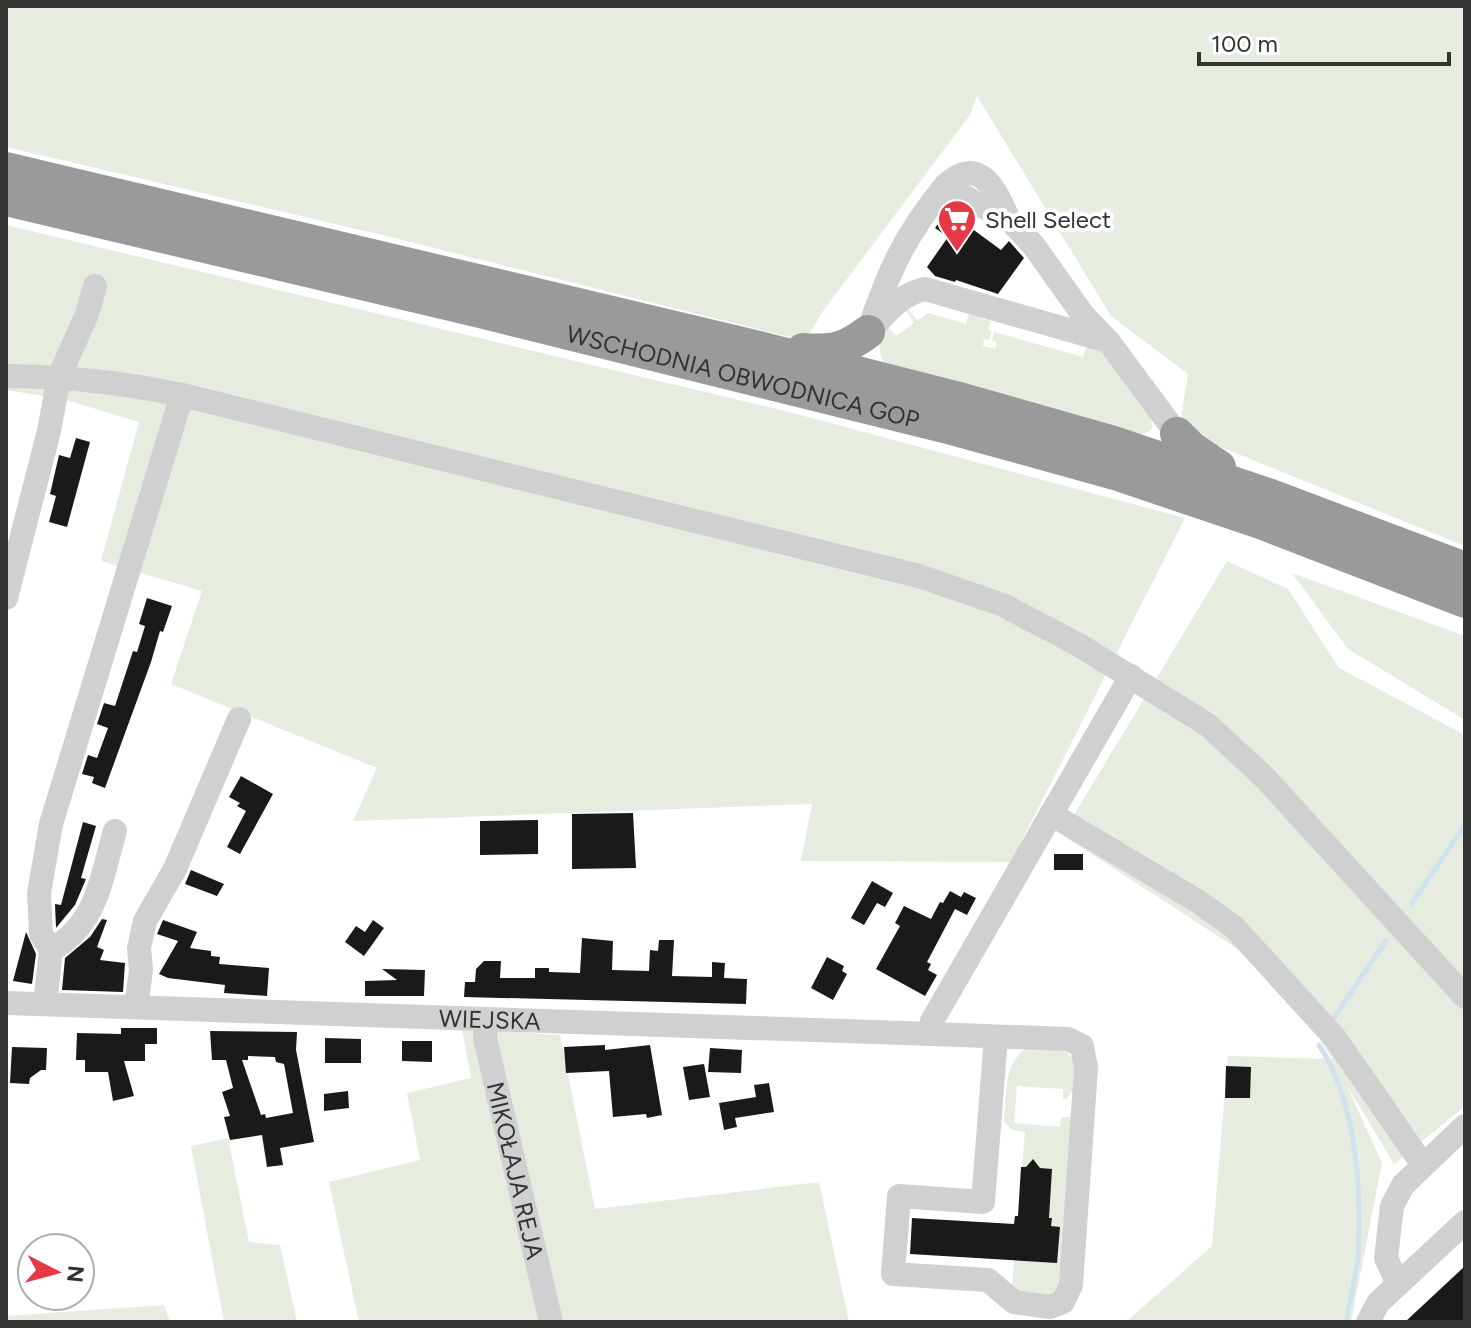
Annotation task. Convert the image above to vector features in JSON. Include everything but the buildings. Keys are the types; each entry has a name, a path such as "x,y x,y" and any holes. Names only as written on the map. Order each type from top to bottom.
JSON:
{"highway":[{"name":"WSCHODNIA OBWODNICA GOP","path":"6,169 755,347 963,400 1114,443 1268,495 1465,569"},
{"name":"WSCHODNIA OBWODNICA GOP","path":"6,199 480,311 996,440 1115,473 1263,523 1465,601"},
{"path":"755,347 836,351 868,332"},
{"path":"1177,434 1203,458 1268,495"}],"street":[{"path":"868,332 887,275 902,245 946,185 1008,218 1034,246 1083,315 1108,341 1177,434"},
{"path":"6,598 49,431 59,377 87,314 95,286"},
{"path":"868,332 899,301 912,292 925,289 1108,341"},
{"path":"6,376 121,382 182,395 919,576 1003,605 1131,676 1208,725 1265,778 1465,997"},
{"path":"45,1004 51,950 41,934 39,893 51,824 182,395"},
{"path":"932,1034 932,1021 1131,676"},
{"path":"136,1007 141,970 139,948 145,921 175,869 239,719"},
{"path":"1051,814 1199,902 1234,927 1335,1038 1423,1165"},
{"path":"51,950 82,925 91,913 115,831"},
{"name":"WIEJSKA","path":"6,1003 486,1020 932,1034 1068,1039 1082,1046 1086,1068 1072,1111 1071,1285 1063,1302 1050,1307 1014,1302 988,1280 893,1274 899,1196 983,1202 985,1036"},
{"name":"MIKOŁAJA REJA","path":"486,1020 485,1038 551,1322"},
{"path":"1398,1284 1386,1258 1389,1219 1403,1185 1465,1126"},
{"path":"1368,1322 1378,1303 1465,1222"}],"shaded area":[{"path":"6,6 1465,6 1465,546 1179,430 1188,374 1111,316 977,96 970,115 823,311 805,341 382,235 6,147"},
{"path":"6,225 789,412 1185,518 1011,862 801,861 812,804 353,821 377,768 171,684 202,591 101,561 139,422 63,399 6,390"},
{"path":"971,308 984,320 993,315 988,329 991,331 989,340 984,339 983,346 995,349 997,342 992,340 994,332 1083,357 1088,343 1097,347 1149,415 1153,426 1150,431 1140,435 886,365 881,355 882,335 887,325 896,336 914,323 906,310 917,320 928,313 966,324"},
{"path":"1227,561 1288,589 1339,668 1465,735 1465,1106 1394,1164 1347,1086 1382,1163 1351,1322 1126,1322 1212,1246 1228,1056 1332,1059 1283,978 1062,835"},
{"path":"1292,573 1465,636 1465,720 1348,649"},
{"path":"462,1029 560,1035 595,1209 819,1182 849,1322 359,1322 329,1182 420,1160 407,1093 471,1078"},
{"path":"1029,1046 1054,1048 1067,1053 1075,1065 1075,1075 1071,1093 1063,1099 1063,1089 1017,1086 1014,1123 1060,1127 1061,1117 1071,1117 1061,1294 1025,1300 1012,1285 1025,1132 1012,1130 1004,1122 1010,1070 1020,1053"},
{"path":"228,1138 249,1242 280,1245 297,1322 224,1322 191,1146"},
{"path":"164,1305 170,1322 6,1322 6,1316"}],"waterway":[{"path":"1412,903 1465,825"},
{"path":"1334,1018 1386,941"},
{"path":"1319,1045 1331,1067 1349,1118 1357,1174 1358,1255 1346,1322"}],"place":[{"name":"Shell Select","path":"957,253"}]}
